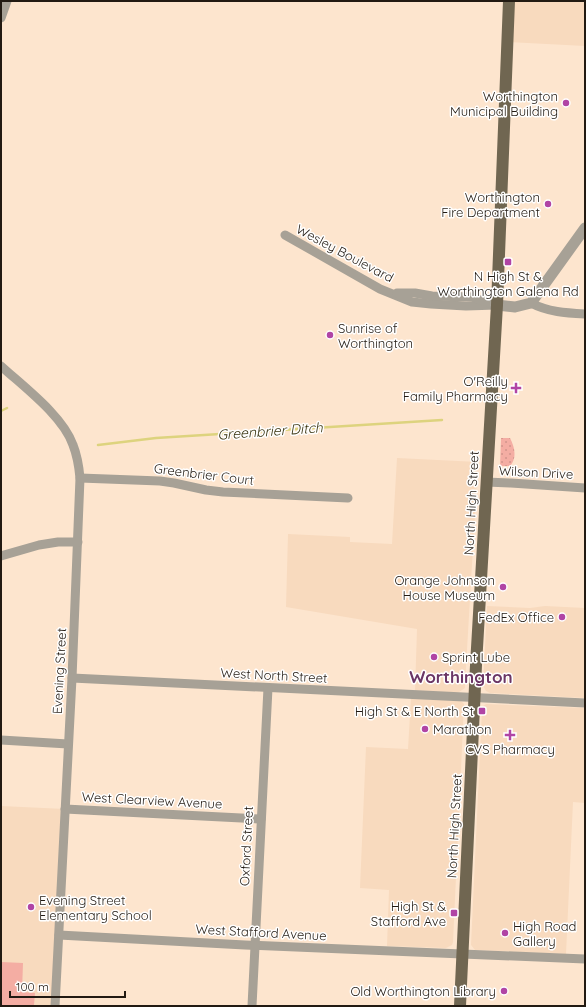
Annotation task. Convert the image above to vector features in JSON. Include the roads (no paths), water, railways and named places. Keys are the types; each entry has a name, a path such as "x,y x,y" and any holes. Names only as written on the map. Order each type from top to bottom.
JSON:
{"main road":[{"name":"North High Street","path":"460,1006 474,698 497,305 509,1"}],"street":[{"path":"1,18 7,1"},
{"path":"531,303 585,228"},
{"name":"Wesley Boulevard","path":"285,235 380,289 412,302 466,306 497,305"},
{"path":"497,305 515,307 531,303 557,312 585,314"},
{"name":"Evening Street","path":"1,366 56,417 66,430 73,444 78,461 80,478 72,678 55,1006"},
{"name":"Greenbrier Court","path":"80,478 160,481 223,492 348,498"},
{"name":"Wilson Drive","path":"486,482 585,488"},
{"path":"1,556 38,545 58,542 78,542"},
{"name":"West North Street","path":"72,678 585,703"},
{"name":"Oxford Street","path":"252,1006 268,688"},
{"path":"1,740 68,744"},
{"name":"West Clearview Avenue","path":"65,809 261,819"},
{"name":"West Stafford Avenue","path":"59,936 585,959"}],"waterway":[{"name":"Greenbrier Ditch","path":"1,411 7,408"},
{"name":"Greenbrier Ditch","path":"98,445 156,438 442,420"}],"place":[{"name":"Worthington Municipal Building","path":"566,103"},
{"name":"Worthington Fire Department","path":"548,204"},
{"name":"N High St & Worthington Galena Rd","path":"508,262"},
{"name":"Sunrise of Worthington","path":"330,335"},
{"name":"O'Reilly Family Pharmacy","path":"516,388"},
{"name":"Orange Johnson House Museum","path":"503,587"},
{"name":"FedEx Office","path":"562,617"},
{"name":"Sprint Lube","path":"434,657"},
{"name":"High St & E North St","path":"482,711"},
{"name":"Marathon","path":"425,729"},
{"name":"CVS Pharmacy","path":"510,735"},
{"name":"Evening Street Elementary School","path":"31,907"},
{"name":"High St & Stafford Ave","path":"454,913"},
{"name":"High Road Gallery","path":"505,933"},
{"name":"Old Worthington Library","path":"504,991"}],"district":[{"name":"Worthington","path":"461,677"}]}
